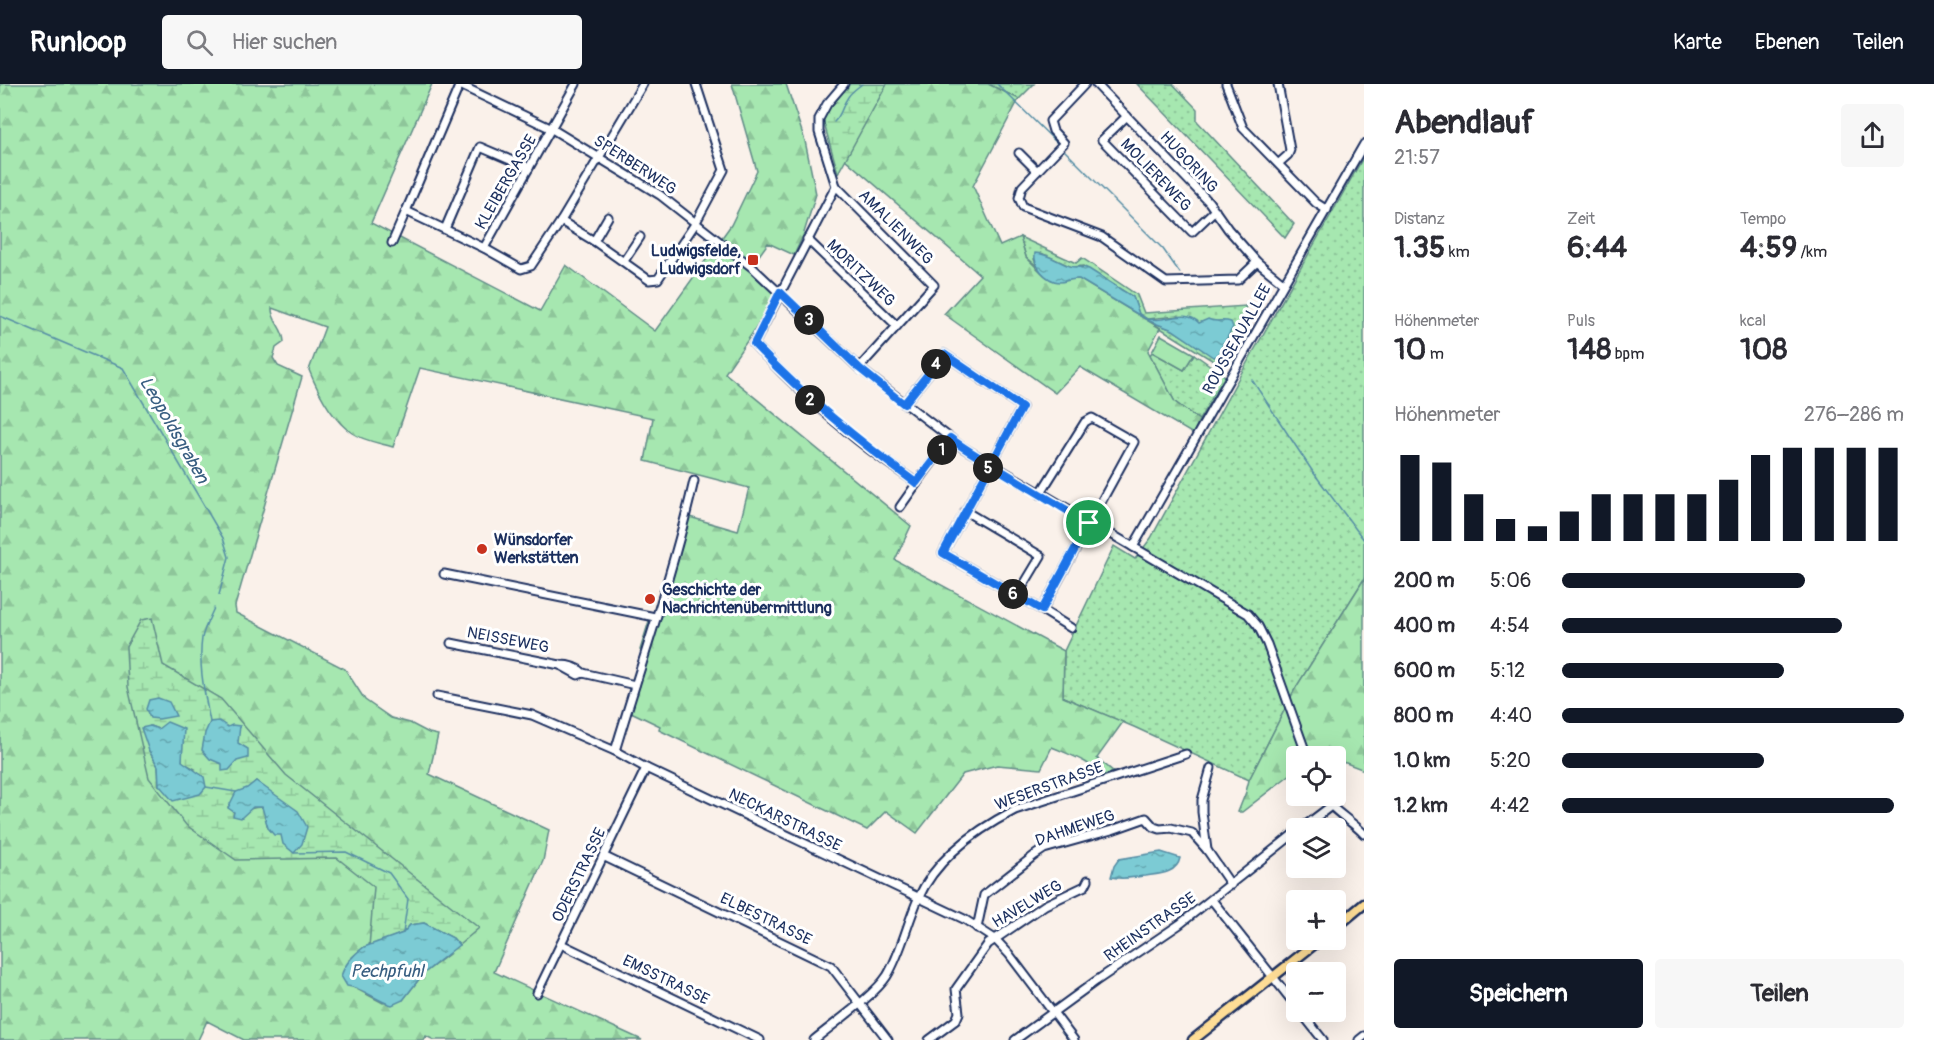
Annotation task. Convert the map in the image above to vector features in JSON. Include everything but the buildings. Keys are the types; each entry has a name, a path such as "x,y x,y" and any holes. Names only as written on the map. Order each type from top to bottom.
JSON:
{"main road":[{"path":"1346,919 1364,904"},
{"path":"1193,1040 1307,950"}],"street":[{"name":"SPERBERWEG","path":"460,84 552,129 660,195 753,268 859,368 950,438 1089,523 1248,614 1267,644 1303,746"},
{"path":"392,243 460,84"},
{"name":"KLEIBERGASSE","path":"484,248 576,84"},
{"path":"406,211 484,248 521,269 531,266 561,221 643,84"},
{"path":"561,221 624,261 649,280 658,279 695,224 724,170 696,84"},
{"path":"844,84 827,104 819,119 819,132 836,186 754,344 790,382 856,440 916,483"},
{"path":"1085,84 1053,116 1050,126 1064,143 1022,187 1019,198 1023,207 1102,237 1161,280 1172,282 1238,280 1257,262"},
{"name":"HUGORING","path":"1096,84 1215,210 1228,229 1257,262 1283,283"},
{"path":"1226,84 1243,128 1316,203 1327,210"},
{"path":"1278,84 1290,150 1279,164"},
{"name":"MOLIEREWEG","path":"1127,116 1102,140 1192,232 1215,210"},
{"name":"ROUSSEAUALLEE","path":"1133,547 1364,144"},
{"path":"445,229 480,147 529,168"},
{"path":"1019,153 1037,171"},
{"name":"AMALIENWEG","path":"836,186 934,285 859,368"},
{"path":"594,241 608,217"},
{"path":"624,261 640,237"},
{"name":"MORITZWEG","path":"807,239 897,326"},
{"path":"904,404 944,354 1022,407 943,553 1071,628"},
{"path":"1040,494 1085,422 1092,418 1134,442 1042,610"},
{"path":"900,507 950,438"},
{"path":"615,751 686,516 694,481"},
{"path":"965,511 1041,556 1017,596"},
{"path":"444,574 655,617"},
{"name":"NEISSEWEG","path":"451,643 560,665 578,675 583,674 635,685"},
{"name":"NECKARSTRASSE","path":"437,696 532,715 615,751 977,928 994,939 1009,954 1074,1040"},
{"name":"WESERSTRASSE","path":"814,1040 860,1003 887,977 919,898 930,878 946,859 988,824 1015,810 1186,754"},
{"name":"ODERSTRASSE","path":"537,993 646,768"},
{"path":"1211,768 1202,800 1207,850 1231,885"},
{"path":"1315,818 1330,806 1354,823 1364,834"},
{"name":"DAHMEWEG","path":"977,928 984,896 1044,849 1146,818 1160,830 1171,828 1192,833 1207,850"},
{"name":"RHEINSTRASSE","path":"1015,1040 1212,900 1286,840"},
{"name":"ELBESTRASSE","path":"603,856 831,966 888,1040"},
{"name":"HAVELWEG","path":"929,1040 956,1020 959,1014 956,989 988,944 1045,905 1085,886 1088,880"},
{"path":"1212,900 1286,993"},
{"name":"EMSSTRASSE","path":"561,944 760,1040"},
{"path":"1309,1022 1323,1040"},
{"path":"1359,1040 1364,1036"}],"green space":[{"path":"0,84 432,84 371,223 540,311 566,265 655,331 731,225 757,171 732,84 786,84 805,141 816,194 803,236 794,255 768,243 750,268 780,293 725,373 911,526 895,560 1064,651 1063,697 1123,722 1097,758 1114,772 1101,776 1093,767 1052,747 1041,769 997,765 963,774 917,833 886,811 867,830 659,730 660,726 631,712 649,653 640,650 649,621 667,583 686,516 738,531 749,488 645,461 653,418 420,368 393,447 372,442 344,427 321,396 309,370 325,327 272,308 273,317 284,342 276,348 273,358 278,366 302,377 235,606 236,613 345,669 365,700 391,718 438,735 429,774 549,830 543,861 494,972 642,1040 434,1040 426,1036 424,1040 244,1040 207,1021 198,1040 0,1040","holes":["364,947 449,954 423,974 403,1000 383,1003 353,987 349,960"]},
{"path":"847,84 887,84 838,173 823,120 832,102"},
{"path":"887,84 988,84 1019,99 973,186 1000,246 1020,237 1026,257 1044,275 1052,280 1079,279 1160,328 1148,351 1175,402 1199,420 1193,434 1080,367 1055,393 944,314 980,275 845,159"},
{"path":"988,84 1034,84 1019,99"},
{"path":"1137,84 1173,84 1197,109 1197,121 1294,224 1285,238"},
{"path":"1364,156 1364,579 1295,689 1249,780 1063,697 1064,651 1114,546 1135,559 1151,538"},
{"path":"1020,237 1076,263 1082,258 1137,295 1144,313 1246,306 1236,334 1218,364 1149,321 1173,330 1215,357 1230,334 1223,321 1199,323 1178,316 1147,319 1139,314 1133,297 1083,266 1072,267 1041,253 1034,259 1037,266 1026,257"},
{"path":"1161,335 1194,354 1184,370 1152,352"},
{"path":"1152,352 1184,370 1194,354 1225,376 1199,420 1175,402 1150,355"},
{"path":"1364,579 1364,770 1346,763 1346,746 1286,746 1286,778 1242,812 1238,812 1249,780 1295,689"},
{"path":"152,618 163,665 221,699 286,775 479,928 459,945 453,938 424,923 410,925 403,933 369,947 374,887 337,858 236,860 186,825 149,778 128,687 126,647 141,620","holes":["150,726 158,729 183,729 182,762 195,769 159,785 158,766 149,751","256,781 275,796 268,828 263,807 234,812 228,807"]}],"water":[{"path":"1035,253 1048,256 1069,266 1089,269 1133,297 1139,314 1147,319 1181,316 1194,319 1199,323 1208,319 1228,321 1233,327 1217,356 1213,357 1173,330 1149,321 1079,279 1059,282 1049,279 1038,268"},
{"path":"158,698 169,702 176,716 150,718 146,709 149,700"},
{"path":"219,721 228,727 240,726 238,743 248,749 248,758 237,761 229,770 222,771 222,764 210,759 202,750 210,722"},
{"path":"167,722 184,729 182,761 204,777 206,787 200,794 173,801 159,785 158,766 149,751 141,728 150,726 158,729"},
{"path":"256,781 298,811 307,827 302,844 294,853 283,844 281,835 274,835 268,828 262,807 253,807 241,818 233,816 234,812 228,808 236,792"},
{"path":"1161,852 1180,858 1171,870 1156,875 1111,877 1119,859"},
{"name":"Pechpfuhl","path":"424,923 453,938 459,945 423,974 403,1000 392,1005 359,989 347,986 341,976 347,963 360,950 403,933 410,925"}],"waterway":[{"path":"834,122 849,95 862,84"},
{"path":"997,84 1058,144"},
{"path":"1062,148 1163,249 1180,273"},
{"name":"Leopoldsgraben","path":"0,316 123,368 223,538 229,557 219,595"},
{"path":"1252,380 1313,472 1364,540"},
{"name":"Leopoldsgraben","path":"210,722 203,680 201,649 204,630 214,608"},
{"path":"206,787 236,792"},
{"path":"294,853 346,852 389,873 408,899 403,933"}],"place":[{"name":"Ludwigsfelde, Ludwigsdorf","path":"753,260"},
{"name":"Wünsdorfer Werkstätten","path":"482,549"},
{"name":"Geschichte der Nachrichtenübermittlung","path":"650,599"}],"route":[{"path":"1089,523 991,464 962,447 950,438 916,483 856,440 790,382 754,344 780,292 859,368 904,404 944,354 1022,407 991,464 943,553 1042,610 1089,523"}]}
